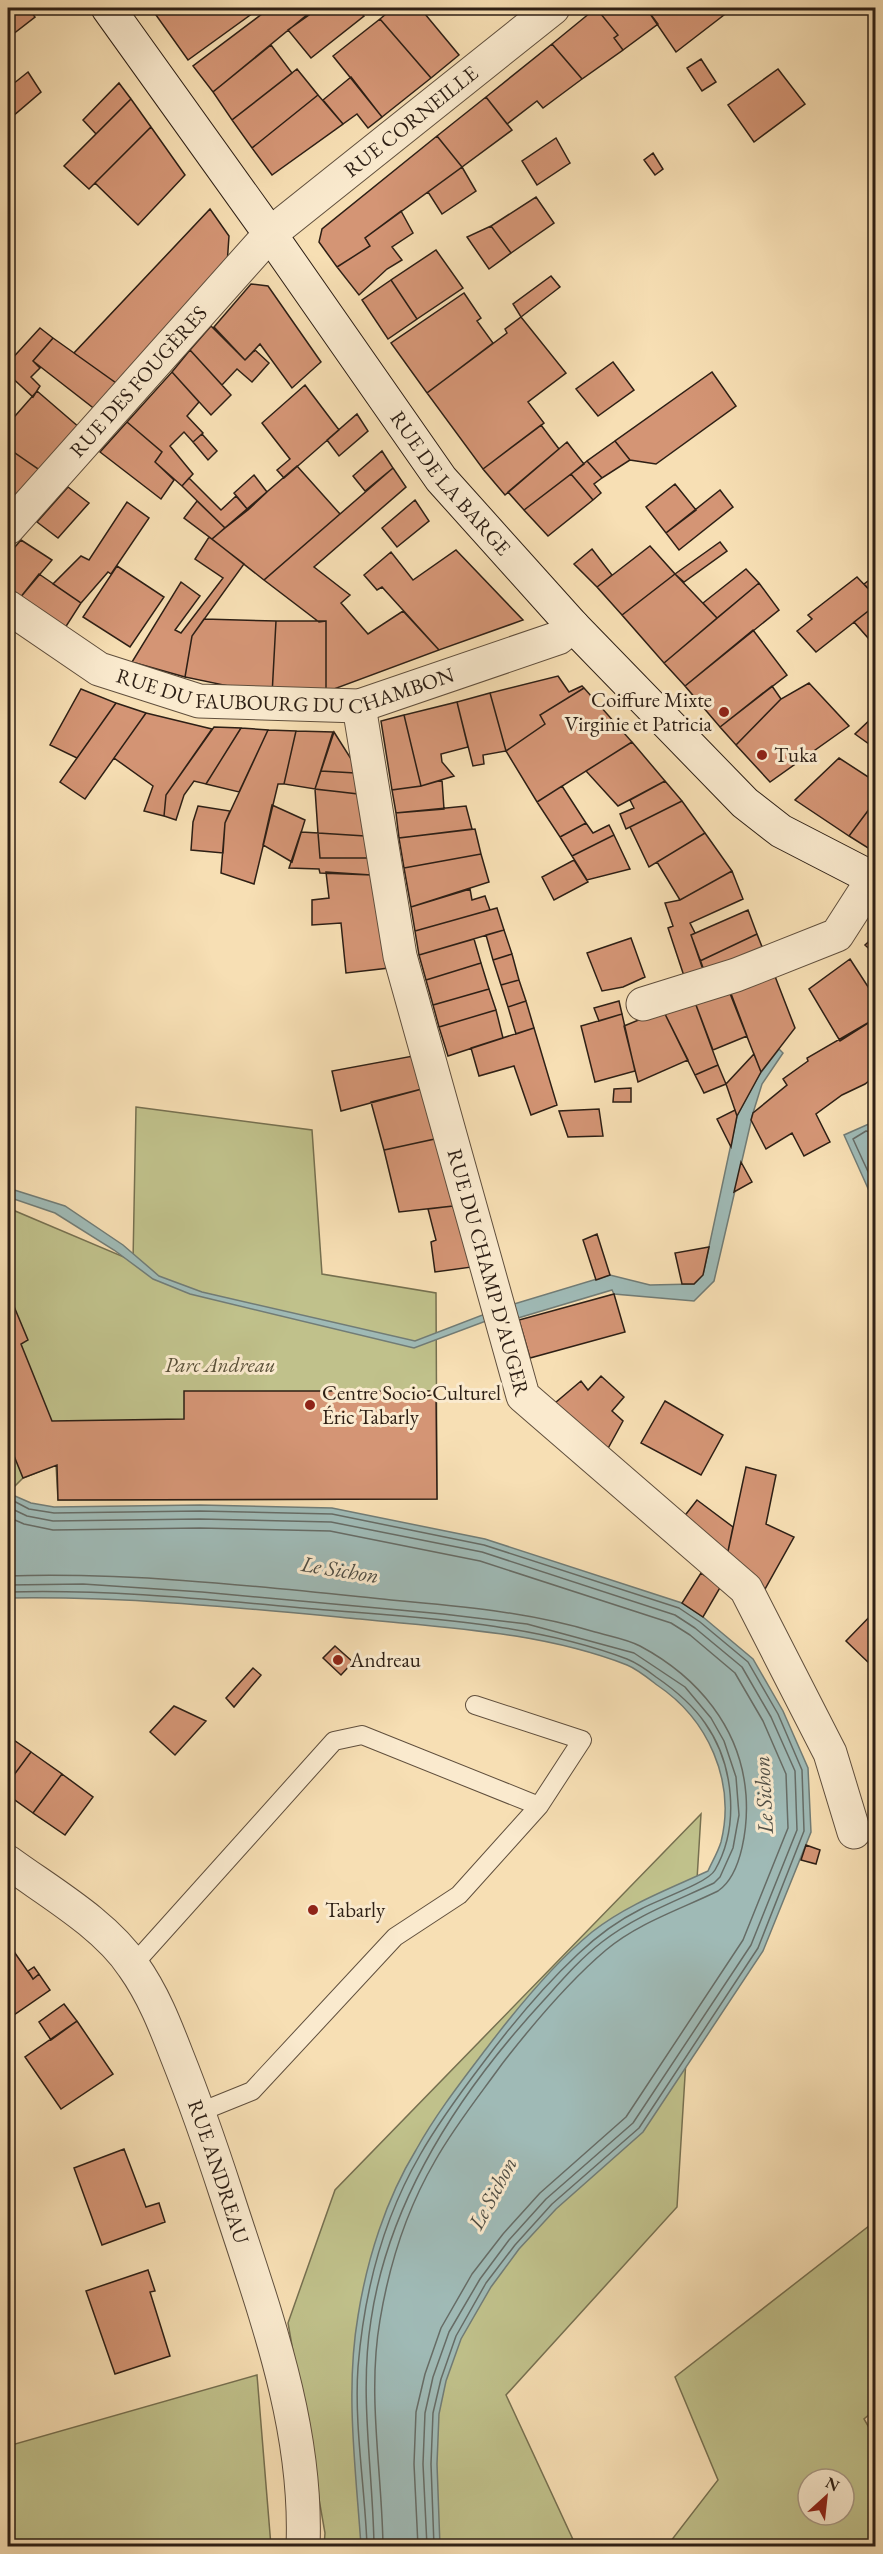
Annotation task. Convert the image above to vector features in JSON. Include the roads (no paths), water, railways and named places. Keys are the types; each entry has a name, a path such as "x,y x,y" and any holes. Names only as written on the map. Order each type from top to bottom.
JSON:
{"street":[{"name":"RUE DE LA BARGE","path":"108,8 270,234 441,479 573,626 746,803 781,831 874,880"},
{"name":"RUE CORNEILLE","path":"270,234 553,8"},
{"name":"RUE DES FOUGÈRES","path":"8,528 270,234"},
{"name":"RUE DU FAUBOURG DU CHAMBON","path":"8,607 99,669 199,701 359,706 558,638 573,626"},
{"name":"RUE DU CHAMP D'AUGER","path":"359,706 400,956 523,1396 746,1589 830,1753 854,1832"},
{"path":"643,1004 736,975 837,936 874,880"},
{"name":"RUE ANDREAU","path":"8,1862 101,1930 133,1965 158,2007 200,2112 280,2360 297,2436 303,2547"}],"lane":[{"path":"200,2112 252,2091 395,1937 459,1895 539,1806 582,1740 475,1705"},
{"path":"133,1965 334,1741 362,1734 539,1806"}],"water":[{"path":"779,1049 783,1053 762,1084 753,1113 714,1281 694,1301 614,1294 612,1290 518,1318 514,1304 610,1275 650,1285 694,1284 703,1275 737,1116 759,1075"},
{"path":"871,1123 875,1133 875,1204 844,1135"},
{"path":"8,1188 65,1206 123,1245 159,1276 202,1292 415,1341 485,1314 486,1321 414,1348 190,1294 153,1279 114,1250 55,1213 8,1197"},
{"name":"Le Sichon","path":"8,1493 31,1503 54,1507 200,1505 332,1508 485,1539 682,1603 703,1617 753,1659 783,1711 808,1768 811,1832 763,1951 643,2132 556,2209 519,2249 491,2287 461,2339 446,2381 439,2414 437,2464 440,2546 361,2546 353,2431 352,2373 358,2316 372,2251 379,2230 405,2169 432,2124 498,2034 549,1973 577,1945 605,1922 648,1898 708,1871 721,1842 725,1819 721,1774 714,1753 691,1715 675,1699 635,1669 562,1645 461,1629 228,1607 96,1599 8,1598"}],"place":[{"name":"Coiffure Mixte Virginie et Patricia","path":"724,712"},
{"name":"Tuka","path":"762,755"},
{"name":"Centre Socio-Culturel Éric Tabarly","path":"310,1405"},
{"name":"Andreau","path":"338,1660"},
{"name":"Tabarly","path":"313,1910"}],"park label":[{"name":"Parc Andreau","path":"220,1365"}]}
